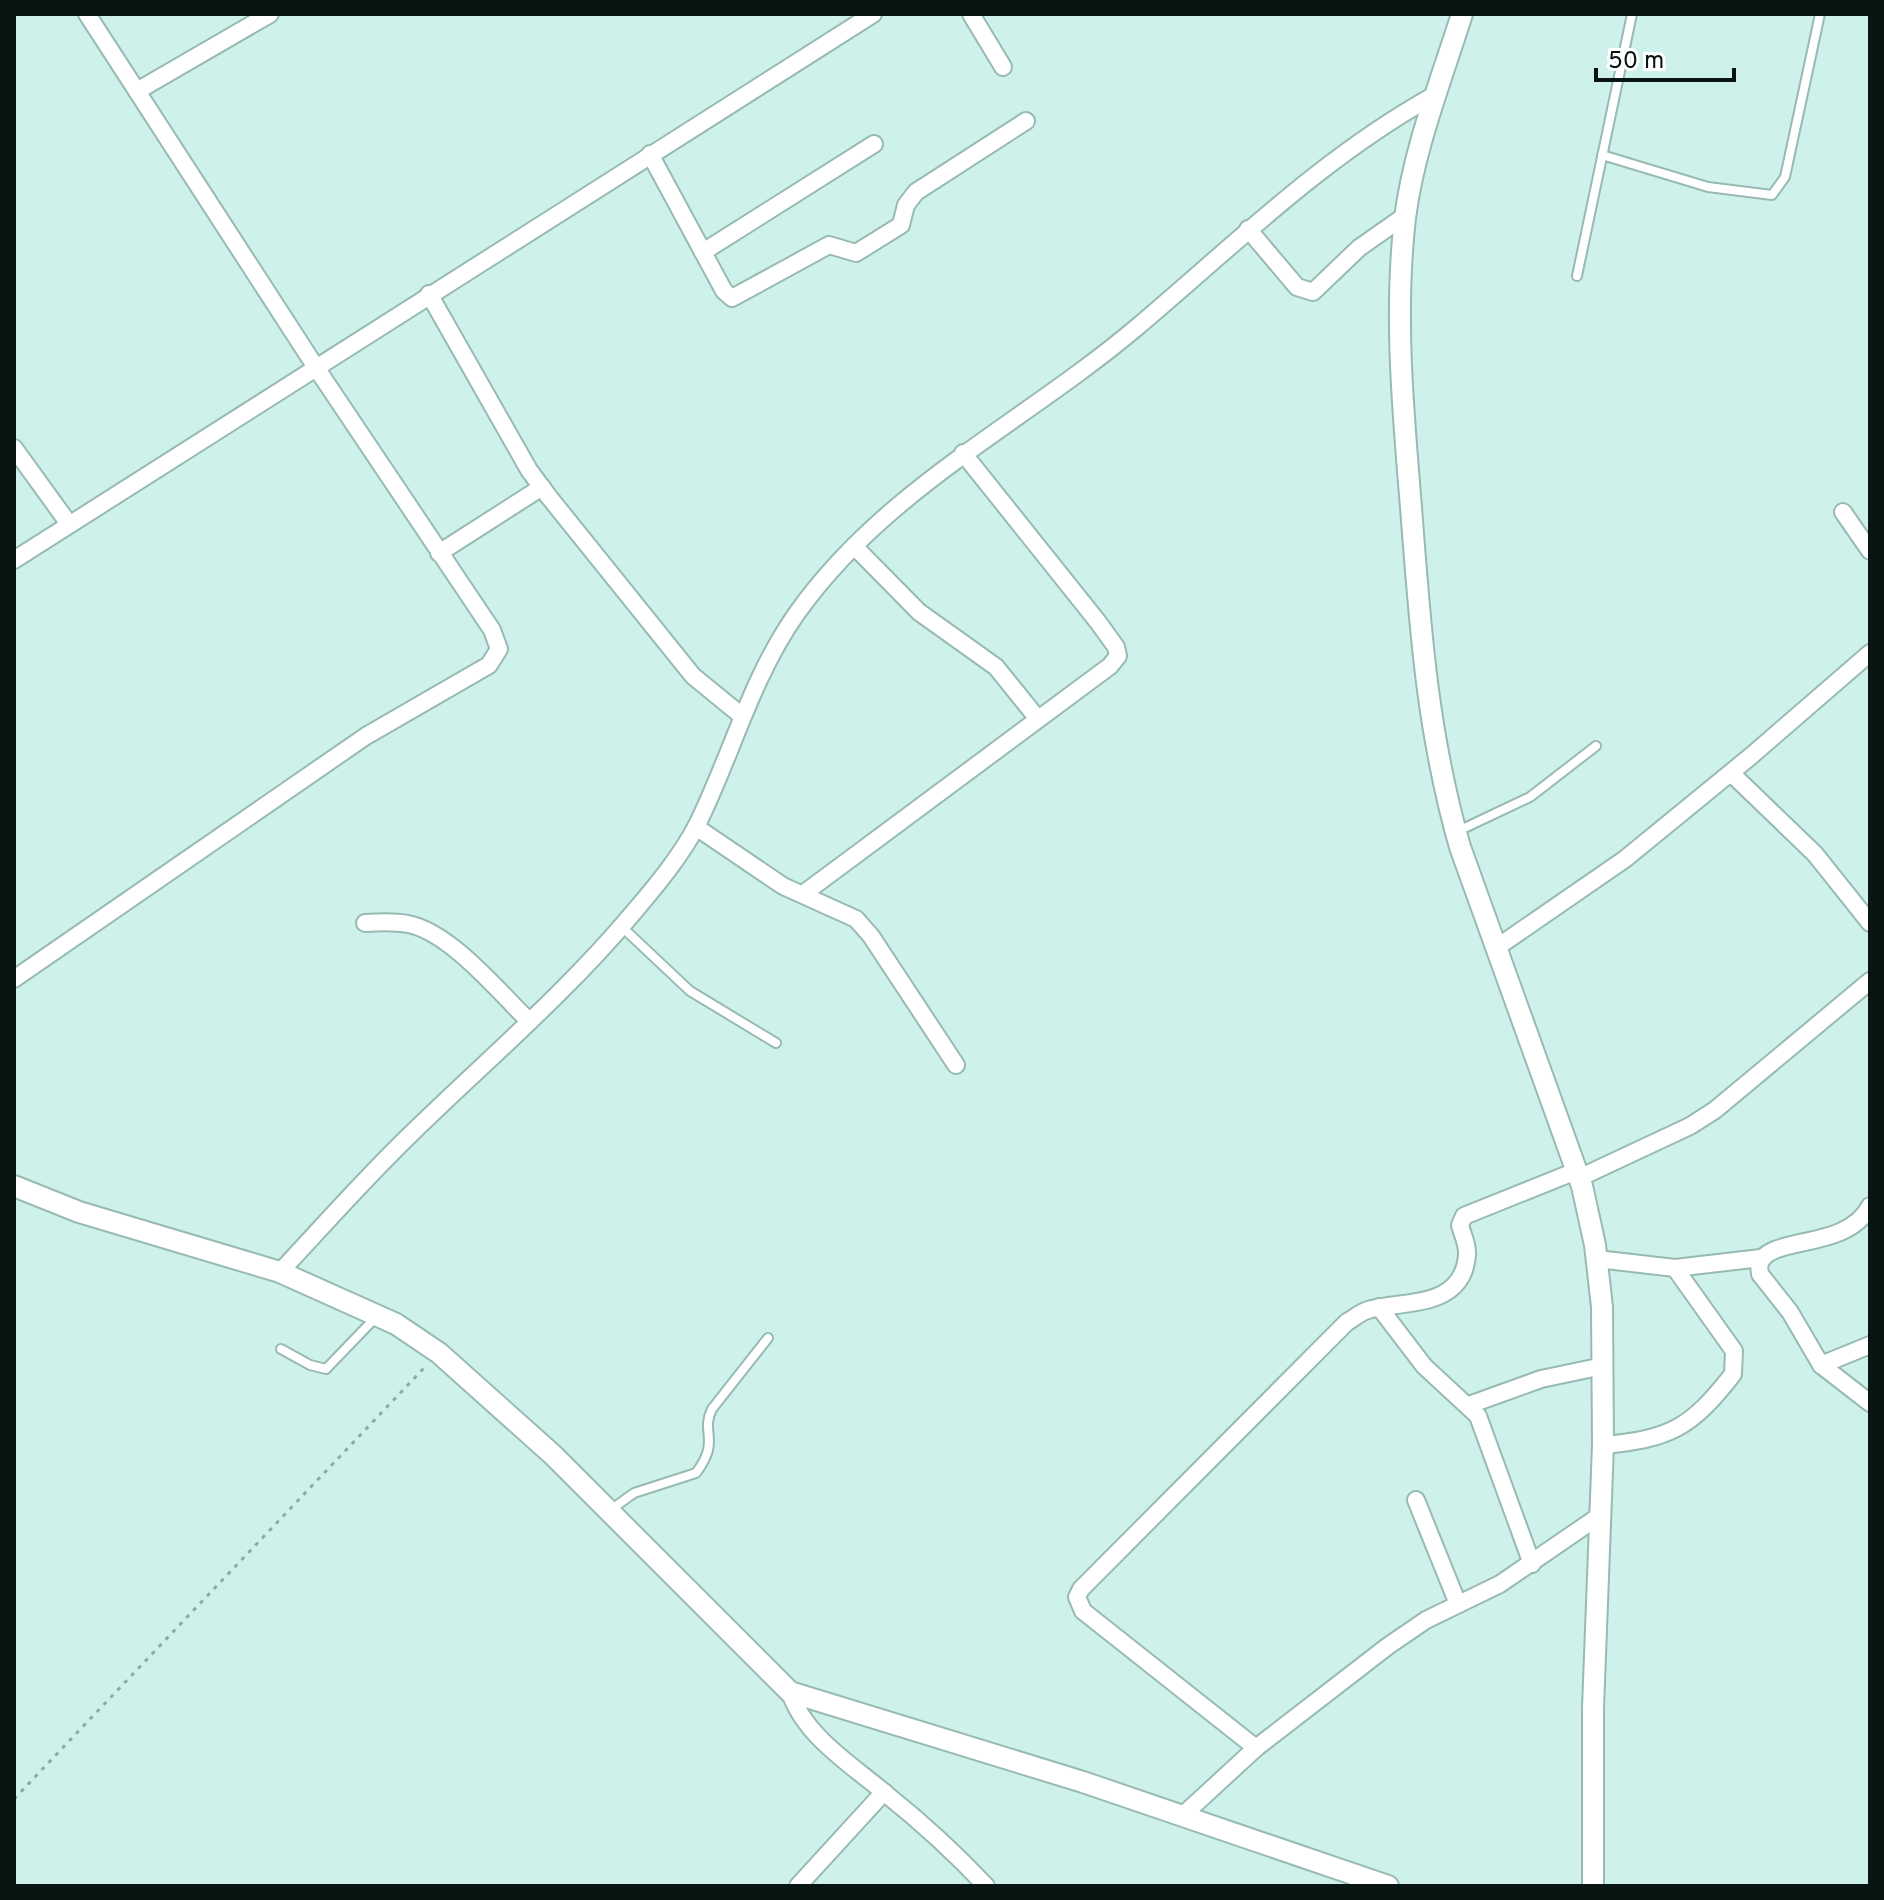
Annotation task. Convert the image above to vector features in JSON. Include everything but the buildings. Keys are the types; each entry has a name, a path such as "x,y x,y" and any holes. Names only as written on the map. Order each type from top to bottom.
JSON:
{"street":[{"path":"14,979 366,736 489,665 497,655 497,641 87,14"},
{"path":"137,91 270,14"},
{"path":"14,560 873,14"},
{"path":"971,14 1003,67"},
{"path":"1462,14 1433,96 1406,215 1400,367 1428,710 1456,832 1578,1174 1597,1259 1603,1366 1603,1445 1592,1765 1593,1886"},
{"path":"280,1272 407,1137 621,926 669,868 696,827 764,667 798,612 854,546 903,500 963,453 1112,347 1248,229 1401,113 1433,96"},
{"path":"650,154 724,291 732,298 829,245 856,253 866,250 901,225 906,205 916,192 1026,121"},
{"path":"703,252 874,144"},
{"path":"1248,229 1297,287 1313,292 1359,248 1406,215"},
{"path":"429,294 542,487 693,676 742,716"},
{"path":"14,448 69,524"},
{"path":"803,894 1110,666 1118,651 963,453"},
{"path":"439,553 542,487"},
{"path":"1843,512 1870,551"},
{"path":"854,546 919,612 996,667 1038,719"},
{"path":"1496,948 1625,859 1870,653"},
{"path":"1731,773 1815,854 1870,923"},
{"path":"696,827 751,867 856,919 871,936 956,1065"},
{"path":"365,923 411,924 430,932 465,960 528,1020"},
{"path":"1256,1748 1083,1611 1077,1597 1088,1581 1347,1322 1364,1311 1414,1305 1448,1289 1459,1277 1468,1255 1460,1225 1464,1216 1578,1174 1690,1126 1715,1110 1870,981"},
{"path":"14,1186 79,1212 280,1272 377,1315 439,1353 505,1410 608,1511 784,1688 795,1709 848,1763 986,1886"},
{"path":"1597,1259 1675,1268 1761,1258 1777,1247 1827,1239 1856,1223 1870,1206"},
{"path":"1761,1258 1760,1274 1790,1312 1807,1347 1821,1365 1870,1403"},
{"path":"1603,1445 1663,1437 1683,1426 1733,1374 1734,1351 1675,1268"},
{"path":"1379,1307 1424,1366 1469,1405 1486,1431 1532,1564"},
{"path":"1821,1365 1870,1345"},
{"path":"1469,1405 1541,1379 1603,1366"},
{"path":"1416,1500 1458,1604"},
{"path":"1181,1817 1256,1748 1388,1646 1532,1564 1602,1514"},
{"path":"784,1688 1083,1782 1388,1886"},
{"path":"798,1886 884,1792"}],"lane":[{"path":"1577,276 1632,14"},
{"path":"1602,155 1708,187 1772,195 1785,177 1820,14"},
{"path":"1456,832 1530,797 1596,746"},
{"path":"621,926 690,991 776,1043"},
{"path":"281,1349 310,1365 326,1369 377,1315"},
{"path":"608,1511 634,1493 696,1473 711,1447 708,1416 768,1338"}],"path":[{"path":"14,1799 439,1353"}]}
